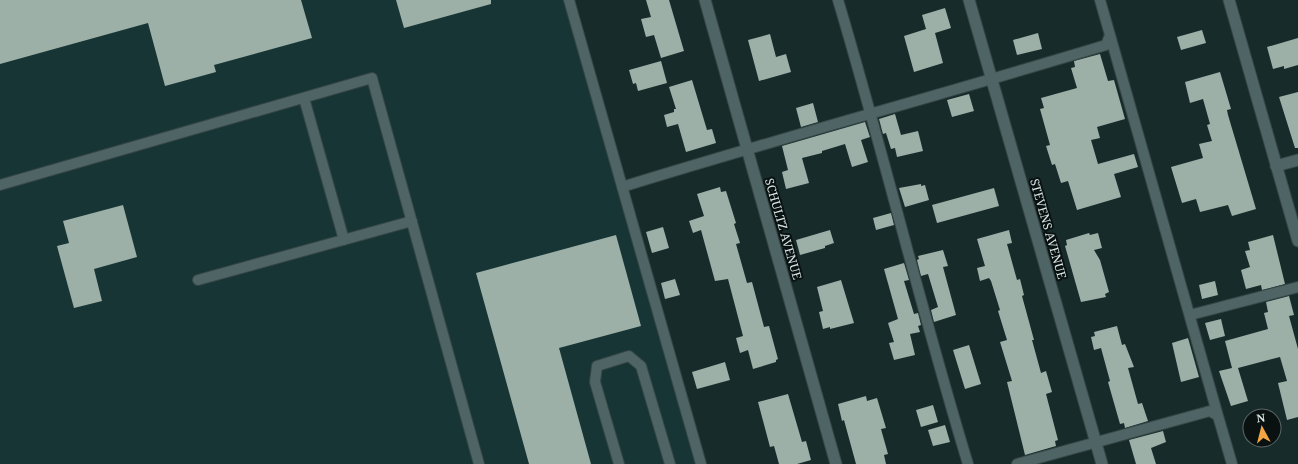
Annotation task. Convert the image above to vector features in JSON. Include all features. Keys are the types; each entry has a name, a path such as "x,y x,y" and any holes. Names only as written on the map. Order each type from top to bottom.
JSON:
{"street":[{"name":"SCHULTZ AVENUE","path":"705,0 836,464"},
{"name":"STEVENS AVENUE","path":"970,0 1102,464"},
{"path":"1230,0 1298,241"},
{"path":"1276,166 1298,160"}],"lane":[{"path":"569,0 701,464"},
{"path":"838,0 872,113 904,241 968,464"},
{"path":"1100,0 1232,464"},
{"path":"622,187 746,148 992,80 1106,44 1110,35"},
{"path":"0,185 372,78 480,464"},
{"path":"304,98 344,240"},
{"path":"198,280 412,221"},
{"path":"1190,315 1298,287"},
{"path":"619,464 595,382 597,366 629,356 641,366 670,464"},
{"path":"1017,464 1210,411 1218,416"}],"shaded area":[{"path":"0,0 570,0 699,464 0,464"}],"building":[{"path":"0,0 301,0 312,38 214,65 216,72 165,86 148,23 0,64"},
{"path":"396,0 491,0 491,4 404,28"},
{"path":"646,0 669,0 684,51 661,58 654,35 646,37 641,19 651,17"},
{"path":"945,8 951,28 935,33 943,63 914,72 904,36 926,29 922,15"},
{"path":"1202,30 1206,43 1181,50 1177,37"},
{"path":"1038,33 1042,49 1017,55 1013,40"},
{"path":"770,34 776,57 786,54 791,72 759,81 748,40"},
{"path":"1298,38 1298,65 1284,69 1284,66 1273,69 1267,47"},
{"path":"1100,54 1108,81 1114,80 1125,119 1097,127 1100,138 1091,140 1098,164 1134,154 1138,167 1114,174 1121,197 1077,210 1068,181 1061,183 1055,164 1052,165 1046,146 1050,145 1040,109 1044,108 1041,98 1077,88 1071,68 1075,67 1074,61"},
{"path":"661,61 667,83 638,91 636,83 633,84 629,70"},
{"path":"1220,72 1231,109 1227,110 1228,115 1256,209 1232,216 1228,205 1200,212 1196,199 1182,203 1171,167 1203,158 1199,144 1212,141 1207,125 1210,124 1203,99 1190,103 1185,82"},
{"path":"692,80 707,130 712,129 716,143 686,152 678,124 667,127 664,115 674,112 674,109 676,109 669,87"},
{"path":"1298,92 1298,148 1295,148 1279,97"},
{"path":"969,94 974,111 952,117 947,100"},
{"path":"813,103 818,122 801,127 796,108"},
{"path":"895,114 901,135 918,131 923,151 897,157 895,148 891,149 886,133 883,134 879,119"},
{"path":"865,122 870,137 861,140 868,162 852,167 845,144 822,151 822,153 802,158 809,183 786,189 782,172 788,170 782,146"},
{"path":"921,184 921,186 925,185 929,200 905,207 899,188"},
{"path":"720,187 721,192 726,191 736,223 734,224 740,243 736,244 747,283 752,282 764,327 769,326 778,359 776,362 753,369 748,350 740,353 736,338 743,336 728,279 715,281 701,230 693,233 689,221 704,216 697,194"},
{"path":"994,188 999,206 937,223 932,205"},
{"path":"123,205 137,257 94,269 102,301 74,308 57,246 69,243 63,221"},
{"path":"891,213 894,225 876,230 873,218"},
{"path":"663,227 669,248 652,253 646,232"},
{"path":"830,230 834,243 825,246 825,248 800,255 796,240"},
{"path":"1009,230 1012,243 1007,244 1017,280 1020,279 1024,295 1022,296 1041,373 1046,371 1052,392 1046,394 1058,440 1055,441 1056,446 1025,455 1007,382 1012,381 1000,342 1007,340 998,311 1000,310 991,281 989,278 980,281 977,268 985,266 977,239"},
{"path":"1089,233 1090,235 1098,233 1102,248 1094,250 1100,260 1109,292 1105,294 1106,297 1081,302 1065,246 1067,245 1066,240"},
{"path":"616,235 641,326 559,348 591,464 529,464 476,273"},
{"path":"1273,235 1285,284 1262,290 1261,285 1246,289 1241,270 1250,267 1245,251 1250,250 1248,242"},
{"path":"943,250 948,266 943,267 956,315 934,322 931,310 938,307 928,274 921,276 917,260 919,259 918,256"},
{"path":"904,263 909,280 904,281 914,314 918,313 921,325 918,326 920,332 910,334 915,355 894,360 889,343 894,342 888,323 898,319 884,269"},
{"path":"675,279 680,295 665,299 661,283"},
{"path":"841,280 854,323 830,329 830,327 823,329 819,312 823,311 817,287"},
{"path":"1215,281 1218,295 1202,299 1199,285"},
{"path":"1289,296 1294,315 1289,316 1298,349 1298,417 1287,420 1278,383 1287,381 1280,357 1238,368 1248,401 1231,406 1219,371 1232,368 1225,341 1268,329 1264,313 1268,312 1266,302"},
{"path":"1221,319 1225,336 1210,340 1205,323"},
{"path":"1117,326 1122,345 1125,344 1134,367 1128,368 1138,404 1142,403 1148,421 1125,428 1124,423 1120,424 1108,382 1110,381 1101,348 1094,350 1091,337 1095,336 1094,332"},
{"path":"1188,338 1199,377 1181,382 1172,343"},
{"path":"969,345 981,384 965,389 953,350"},
{"path":"725,362 730,380 697,389 692,372"},
{"path":"788,394 802,442 806,441 811,460 797,464 779,464 774,446 770,447 758,402"},
{"path":"866,396 867,401 877,398 886,428 881,429 888,454 884,455 886,464 856,464 844,420 842,421 838,404"},
{"path":"933,405 938,422 921,427 916,410"},
{"path":"945,425 950,442 933,446 928,430"},
{"path":"1163,431 1166,442 1151,448 1156,464 1136,464 1129,440"}]}
